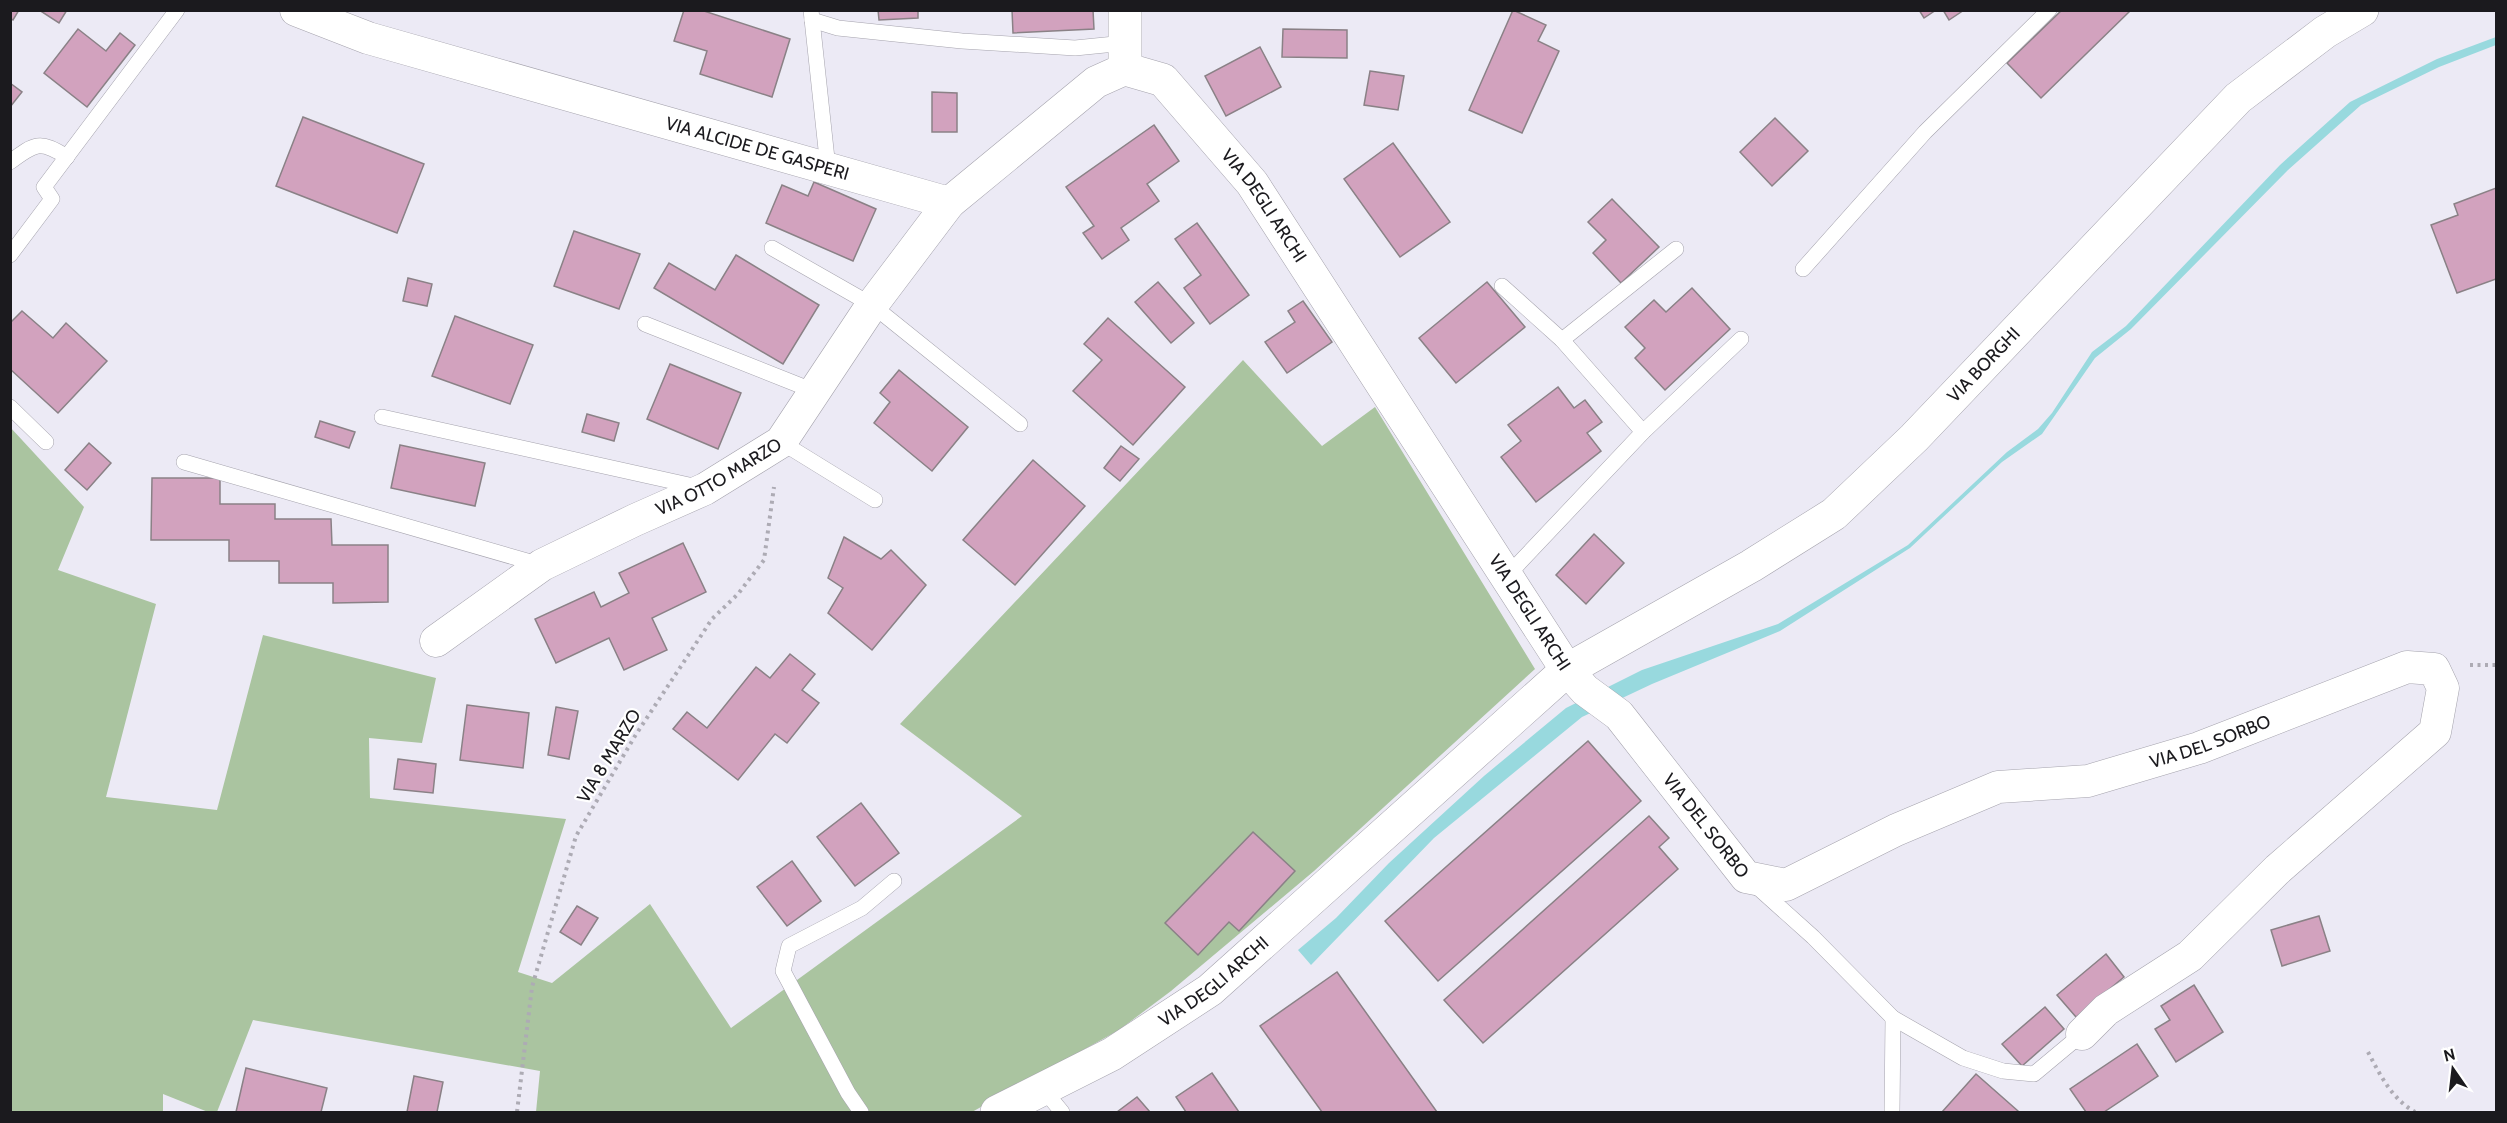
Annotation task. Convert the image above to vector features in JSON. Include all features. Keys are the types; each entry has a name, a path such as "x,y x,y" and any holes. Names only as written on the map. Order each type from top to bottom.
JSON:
{"main road":[{"path":"1125,10 1125,56"},
{"name":"VIA BORGHI","path":"1576,680 1834,514 1914,438 2238,98 2325,32 2362,10"},
{"name":"VIA DEGLI ARCHI","path":"997,1113 1052,1101 1112,1054 1210,990 1576,680 1506,577 1252,183 1163,80 1125,56"}],"street":[{"name":"VIA ALCIDE DE GASPERI","path":"296,10 368,38 949,203"},
{"path":"949,203 1125,56"},
{"name":"VIA OTTO MARZO","path":"436,641 542,565 705,489 780,442 872,305 949,203"},
{"name":"VIA DEL SORBO","path":"1576,680 1618,715 1746,877 1786,885 1896,830 1998,787 2088,780 2199,748 2407,667 2434,669 2443,688 2434,732 2278,869 2190,956 2106,1010 2082,1034"}],"lane":[{"path":"10,255 52,198 45,187 177,10"},
{"path":"1803,269 1925,132 2049,10"},
{"path":"811,15 828,168"},
{"path":"811,15 838,28 962,41 1075,48 1125,56"},
{"path":"10,162 30,147 48,145 67,158"},
{"path":"771,248 872,305 1020,424"},
{"path":"1562,340 1676,249"},
{"path":"1502,286 1562,340 1643,432"},
{"path":"645,324 814,391"},
{"path":"1506,577 1643,432 1741,339"},
{"path":"10,406 46,442"},
{"path":"382,417 705,489"},
{"path":"780,442 875,500"},
{"path":"184,462 542,565"},
{"path":"1746,877 1813,937 1893,1018 1963,1058 2003,1071 2034,1074 2082,1034"},
{"path":"861,1113 783,971 789,945 862,908 894,881"},
{"path":"1892,1113 1893,1018"}],"path":[{"name":"VIA 8 MARZO","path":"517,1113 532,987 576,837 635,736 712,619 738,594 764,560 780,442"},
{"path":"2368,1052 2380,1076 2402,1105 2415,1113"}],"green space":[{"path":"1243,360 1322,446 1375,407 1535,669 1314,871 1171,991 1119,1030 972,1112 536,1112 540,1071 253,1020 217,1112 208,1112 163,1094 163,1112 11,1112 10,427 84,507 58,570 156,604 106,797 217,810 263,635 436,678 422,743 369,738 370,798 566,819 518,972 552,983 650,904 731,1028 1022,816 900,724"}],"water":[{"path":"2496,37 2496,45 2439,67 2361,105 2288,170 2131,329 2095,358 2042,434 2002,462 1910,548 1780,631 1652,684 1582,717 1434,838 1311,965 1298,950 1336,918 1389,863 1484,776 1566,708 1642,670 1778,624 1908,545 2007,452 2038,429 2052,413 2092,352 2126,326 2280,165 2350,102 2437,59"}],"building":[{"path":"10,10 19,10 13,20 10,18"},
{"path":"39,10 67,10 59,23"},
{"path":"684,10 701,10 790,39 772,97 700,74 707,51 674,41"},
{"path":"878,10 918,10 918,18 879,20"},
{"path":"1012,10 1093,10 1094,29 1013,33"},
{"path":"1513,10 1546,25 1538,41 1559,51 1522,133 1469,110"},
{"path":"1919,10 1936,10 1924,18"},
{"path":"1943,10 1964,10 1949,20"},
{"path":"2062,10 2131,10 2041,98 2007,63"},
{"path":"78,29 106,51 120,33 135,45 87,107 44,73"},
{"path":"1283,29 1347,30 1347,58 1282,57"},
{"path":"1260,47 1281,87 1226,116 1205,76"},
{"path":"1370,71 1404,76 1398,110 1364,105"},
{"path":"10,83 22,92 10,107"},
{"path":"932,92 957,93 957,132 932,132"},
{"path":"303,117 424,164 397,233 276,186"},
{"path":"1775,118 1808,151 1772,186 1740,152"},
{"path":"1154,125 1179,161 1147,184 1159,201 1121,228 1129,240 1102,259 1083,233 1094,226 1066,187"},
{"path":"1393,143 1450,222 1400,257 1344,179"},
{"path":"814,182 876,209 853,261 766,223 782,185 808,196"},
{"path":"2496,188 2496,279 2457,293 2431,225 2458,215 2454,204"},
{"path":"1612,199 1659,247 1621,283 1593,253 1606,240 1588,222"},
{"path":"1197,223 1249,295 1210,324 1184,288 1201,275 1175,239"},
{"path":"574,231 640,254 619,309 554,286"},
{"path":"736,255 819,305 783,364 654,288 669,263 715,290"},
{"path":"408,278 432,284 427,306 403,301"},
{"path":"1158,282 1194,323 1171,343 1135,302"},
{"path":"1487,282 1525,327 1456,383 1419,338"},
{"path":"1692,288 1730,329 1665,390 1635,358 1645,348 1625,327 1654,300 1666,312"},
{"path":"1303,301 1332,342 1287,373 1265,342 1295,322 1288,311"},
{"path":"22,311 53,338 66,323 107,361 58,413 10,369 10,323"},
{"path":"455,316 533,345 510,404 432,376"},
{"path":"1108,318 1185,387 1133,445 1073,391 1102,360 1084,344"},
{"path":"670,364 741,393 718,449 647,419"},
{"path":"899,370 968,427 932,471 874,423 890,402 880,393"},
{"path":"1558,387 1574,408 1585,400 1602,422 1587,433 1601,451 1536,502 1501,457 1521,441 1508,425"},
{"path":"587,414 619,423 614,441 582,432"},
{"path":"320,421 355,432 349,448 315,437"},
{"path":"89,443 111,463 87,490 65,470"},
{"path":"400,445 485,463 475,506 391,488"},
{"path":"1121,446 1139,459 1120,481 1104,468"},
{"path":"1033,460 1085,506 1015,585 963,540"},
{"path":"152,478 220,478 220,504 275,504 275,519 331,519 332,545 388,545 388,602 333,603 333,583 279,583 279,561 229,561 229,540 151,540"},
{"path":"1594,534 1624,563 1586,604 1556,575"},
{"path":"844,537 881,559 891,550 926,585 872,650 828,613 843,588 828,578"},
{"path":"683,543 706,592 652,618 667,650 624,670 609,638 556,663 535,619 594,592 601,607 629,593 619,573"},
{"path":"790,654 815,674 802,690 819,703 787,743 775,734 738,780 673,729 687,712 707,728 756,667 770,678"},
{"path":"467,705 529,713 523,768 460,760"},
{"path":"556,707 578,711 569,759 548,755"},
{"path":"1588,741 1641,801 1438,981 1385,921"},
{"path":"398,759 436,764 433,793 394,789"},
{"path":"861,803 899,853 855,886 817,837"},
{"path":"1649,816 1669,838 1659,847 1678,869 1483,1043 1444,1000"},
{"path":"1253,832 1295,871 1239,931 1229,922 1198,955 1165,923"},
{"path":"792,861 821,901 787,926 757,887"},
{"path":"577,906 598,918 581,945 560,932"},
{"path":"2319,916 2330,951 2282,966 2271,930"},
{"path":"2106,954 2124,977 2076,1017 2057,995"},
{"path":"1337,972 1437,1112 1322,1112 1260,1026"},
{"path":"2194,985 2223,1032 2176,1062 2155,1029 2170,1020 2161,1006"},
{"path":"2045,1007 2064,1029 2022,1066 2002,1044"},
{"path":"2137,1044 2158,1076 2104,1112 2086,1112 2070,1089"},
{"path":"246,1068 327,1088 321,1112 236,1112"},
{"path":"1212,1073 1239,1112 1186,1112 1176,1097"},
{"path":"1976,1074 2018,1111 1942,1112"},
{"path":"414,1076 443,1082 437,1112 407,1112"},
{"path":"1137,1097 1150,1112 1117,1112"}]}
